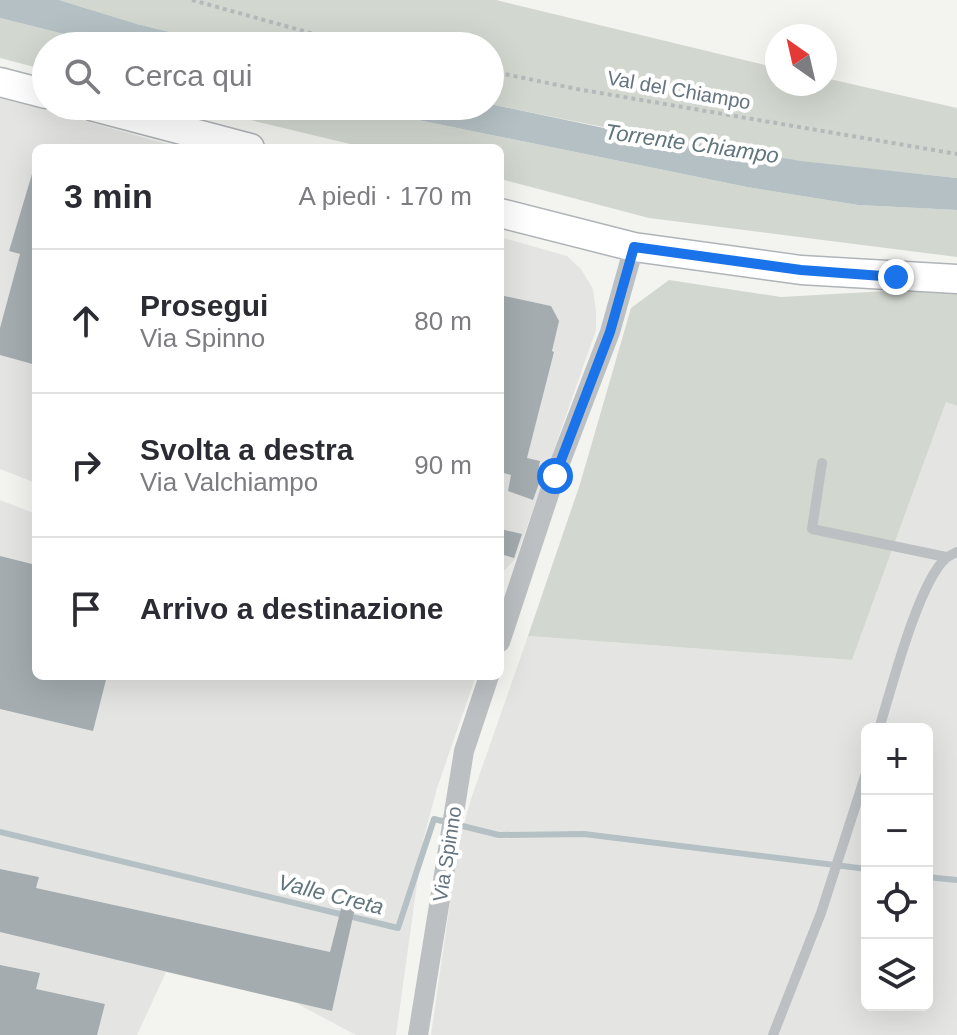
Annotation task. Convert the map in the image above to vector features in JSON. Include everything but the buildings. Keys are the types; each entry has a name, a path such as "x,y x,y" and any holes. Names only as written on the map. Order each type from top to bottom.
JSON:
{"main road":[{"path":"0,82 32,90"},
{"path":"144,120 235,144"},
{"path":"504,214 634,247 801,270 957,279"}],"street":[{"path":"504,630 555,476 610,332 634,247"},
{"name":"Via Spinno","path":"418,1035 464,751 488,680"}],"lane":[{"path":"822,463 812,529 946,557"},
{"path":"881,723 905,643 928,584 946,557 957,552"},
{"path":"773,1035 830,887 861,789"}],"path":[{"path":"192,0 307,32"},
{"name":"Val del Chiampo","path":"504,74 957,154"}],"shaded area":[{"path":"0,0 59,0 170,32 56,32 0,18"},
{"path":"59,0 496,0 765,65 765,96 837,96 837,81 957,108 957,178 759,155 504,107 504,32 170,32"},
{"path":"0,18 56,32 32,32 32,66 0,58"},
{"path":"0,97 32,106 32,120 82,120 167,144 32,144 32,481 0,469"},
{"path":"504,107 618,131 801,161 957,178 957,210 858,205 747,187 418,120 504,120"},
{"path":"250,120 418,120 747,187 858,205 957,210 957,257 649,218 504,180 504,144 350,144"},
{"path":"504,238 567,256 581,269 593,289 596,311 596,330 516,558 504,571"},
{"path":"669,280 781,297 922,289 957,292 957,406 946,402 852,660 528,636 580,484 631,308"},
{"path":"946,402 957,406 957,1035 431,1035 458,846 471,799 528,636 852,660"},
{"path":"0,500 32,512 32,680 475,680 437,788 423,841 396,1035 356,1035 294,1002 166,972 137,1035 0,1035"}],"waterway":[{"name":"Valle Creta","path":"0,832 398,928 434,819 499,835 584,834 861,868"},
{"name":"Valle Creta","path":"933,878 957,880"}],"route":[{"path":"555,476 610,332 634,247 801,270 896,277"}],"water label":[{"name":"Torrente Chiampo","path":"692,143"}]}
